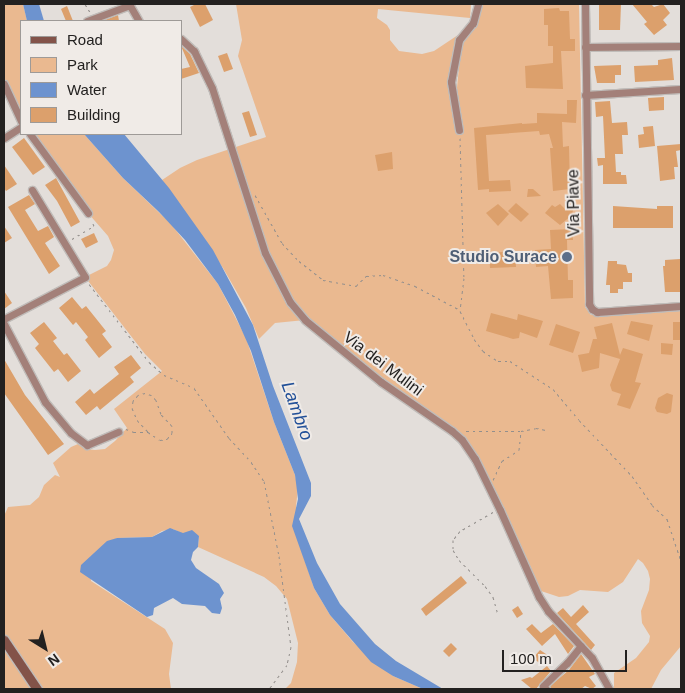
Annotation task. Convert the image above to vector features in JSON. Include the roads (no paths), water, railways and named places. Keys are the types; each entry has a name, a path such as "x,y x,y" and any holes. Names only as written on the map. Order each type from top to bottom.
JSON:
{"street":[{"path":"90,20 129,4 138,20"},
{"path":"459,130 451,82 459,40 473,23 478,4"},
{"name":"Via Piave","path":"585,4 584,48 589,304 597,312 681,306"},
{"name":"Via dei Mulini","path":"182,39 194,51 212,88 265,253 290,302 305,320 380,382 452,431 475,459 539,597 548,611 592,658 609,689"},
{"path":"584,48 681,46"},
{"path":"4,84 20,119"},
{"path":"585,95 680,89"},
{"path":"4,138 20,128"},
{"path":"31,135 88,213"},
{"path":"4,319 84,278 32,190"},
{"path":"4,324 45,402 71,433 87,445 118,432"},
{"path":"4,640 37,689"},
{"path":"546,689 543,686 567,663 581,646"}],"water":[{"path":"23,4 39,4 44,20 27,20"},
{"path":"85,135 125,135 169,188 213,250 253,325 273,386 311,483 311,496 299,519 317,563 340,604 375,644 396,661 443,689 423,689 393,676 371,662 330,615 314,588 292,526 298,499 295,475 274,422 251,351 235,315 218,284 185,240 123,178"},
{"path":"170,528 183,533 192,530 199,536 198,547 193,552 191,560 196,568 219,584 224,593 220,599 222,608 220,614 212,613 205,606 182,604 173,598 154,608 153,615 147,617 80,572 81,565 107,541 117,538 152,537"}],"place":[{"name":"Studio Surace","path":"567,257"}],"water label":[{"name":"Lambro","path":"297,411"}]}
